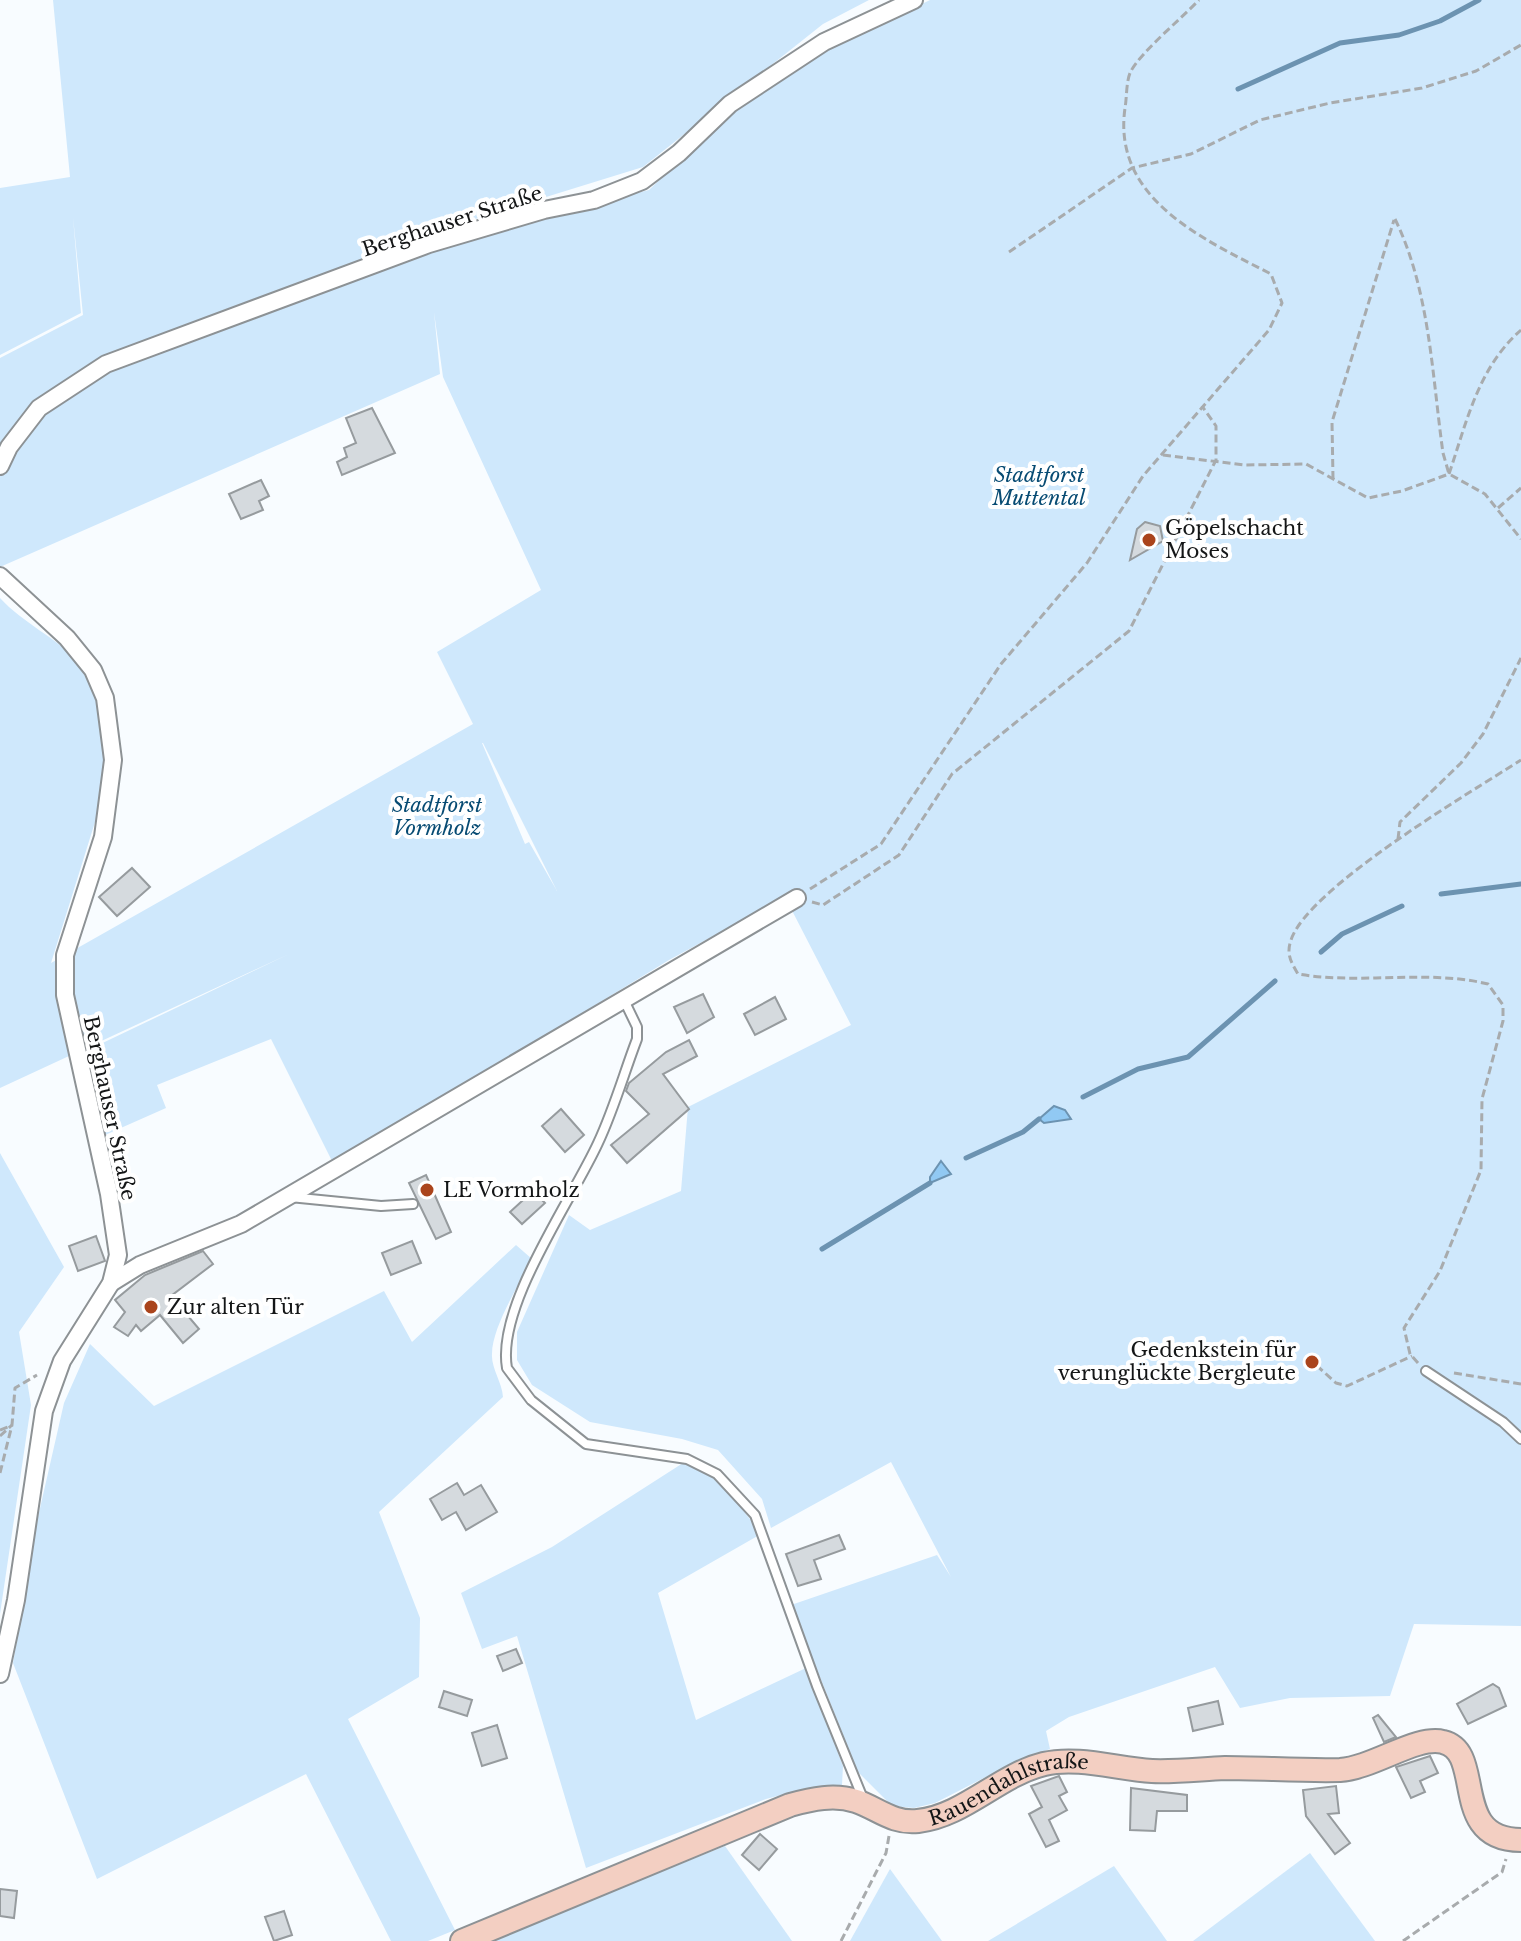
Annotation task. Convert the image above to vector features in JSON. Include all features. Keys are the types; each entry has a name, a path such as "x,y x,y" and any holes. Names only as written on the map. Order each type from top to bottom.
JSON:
{"street":[{"name":"Berghauser Straße","path":"0,466 9,447 39,408 106,364 429,244 544,210 594,200 642,181 679,153 730,104 824,42 914,0"},
{"name":"Berghauser Straße","path":"0,576 67,638 93,670 105,698 113,760 111,794 103,837 67,946 65,995 115,1228 118,1255 111,1283 53,1380 44,1411 16,1600 0,1674"},
{"path":"111,1283 140,1265 241,1224 797,898"},
{"name":"Rauendahlstraße","path":"462,1941 790,1805 841,1798 866,1805 893,1819 912,1821 933,1818 1019,1773 1057,1762 1156,1771 1339,1770 1373,1764 1432,1741 1449,1744 1460,1755 1473,1808 1483,1826 1516,1840"}],"lane":[{"path":"623,998 633,1015 637,1039 599,1142 549,1234 517,1306 508,1332 507,1368 531,1400 586,1444 687,1459 717,1474 755,1515 817,1686 866,1805"},
{"path":"288,1197 381,1206 413,1204"},
{"path":"1426,1371 1503,1422 1521,1439"}],"path":[{"path":"797,898 881,844 1001,664 1087,563 1143,476 1269,330 1282,303 1271,274 1211,243 1146,193 1132,168 1122,133 1130,72 1199,0"},
{"path":"1009,252 1132,168 1191,154 1260,120 1330,103 1422,88 1476,71 1521,45"},
{"path":"1333,479 1332,422 1395,219 1410,250 1422,303 1443,453 1449,474 1485,494 1521,539"},
{"path":"1449,474 1482,378 1501,348 1521,330"},
{"path":"797,898 823,905 899,855 952,774 1129,631 1216,460 1216,426 1202,406"},
{"path":"1163,455 1244,465 1306,464 1368,498 1402,491 1449,474"},
{"path":"1498,508 1521,488"},
{"path":"1398,839 1400,822 1461,763 1483,734 1521,658"},
{"path":"1521,760 1398,839 1320,902 1291,938 1288,958 1298,974 1334,980 1462,978 1488,984 1503,1005 1503,1021 1482,1099 1481,1170 1440,1271 1404,1328 1412,1356 1426,1371 1467,1372 1521,1384"},
{"path":"1315,1364 1336,1383 1347,1386 1412,1356"},
{"path":"0,1473 12,1425 15,1388 43,1371 53,1380"},
{"path":"0,1433 12,1425"},
{"path":"841,1941 886,1853 893,1819"},
{"path":"1403,1941 1502,1872 1516,1840"}],"green space":[{"name":"Stadtforst Muttental","path":"53,0 869,0 823,24 643,167 417,237 427,254 544,216 649,190 735,107 829,50 930,0 1521,0 1521,1626 1414,1624 1390,1696 1290,1698 1240,1708 1215,1667 1069,1717 1046,1731 1050,1749 1015,1762 935,1803 914,1808 892,1806 858,1772 791,1605 937,1555 951,1577 891,1462 771,1528 762,1499 718,1450 682,1439 590,1422 532,1385 517,1360 517,1332 569,1215 590,1230 681,1191 688,1107 851,1025 785,897 669,960 334,1165 271,1039 157,1085 166,1108 105,1135 90,1049 289,954 0,1088 0,598 78,661 94,691 102,730 100,806 51,963 473,724 437,652 541,590 443,377 434,312 440,374 0,567 0,358 83,315 73,217 81,313 0,355 0,188 70,177","holes":["483,743 557,891 529,842 525,844"]},
{"path":"0,1153 64,1267 19,1332 31,1405 0,1614"},
{"path":"516,1245 532,1259 501,1318 493,1343 492,1359 503,1397 379,1512 420,1618 419,1677 348,1719 455,1930 428,1941 391,1941 306,1774 97,1879 13,1663 38,1517 64,1403 90,1344 154,1406 384,1291 412,1342"},
{"path":"683,1463 712,1468 761,1534 658,1593 696,1720 806,1668 843,1766 842,1785 804,1789 766,1799 586,1868 517,1636 482,1649 461,1593 552,1547"},
{"path":"725,1846 792,1941 489,1941"},
{"path":"1310,1853 1375,1941 1193,1941"},
{"path":"1114,1866 1167,1941 988,1941"},
{"path":"890,1869 942,1941 850,1941"}],"water":[{"path":"1054,1106 1065,1110 1071,1119 1044,1123 1039,1119"},
{"path":"941,1161 951,1174 930,1183 930,1177"}],"building":[{"path":"372,408 395,453 342,475 337,462 347,457 344,448 356,443 346,418"},
{"path":"261,480 269,496 259,501 263,510 241,519 229,494"},
{"name":"Göpelschacht Moses","path":"1145,522 1160,526 1163,541 1130,560 1137,529"},
{"path":"132,868 150,887 117,916 99,897"},
{"path":"703,994 714,1017 687,1033 674,1007"},
{"path":"775,997 786,1019 755,1035 744,1014"},
{"path":"689,1040 697,1056 663,1074 689,1109 627,1163 611,1145 649,1114 626,1091 629,1083 666,1052"},
{"path":"561,1109 584,1135 565,1152 542,1126"},
{"path":"426,1175 451,1232 436,1239 409,1183"},
{"path":"533,1191 545,1203 522,1224 510,1212"},
{"path":"96,1236 105,1261 78,1271 69,1246"},
{"path":"412,1241 421,1263 391,1275 382,1253"},
{"path":"203,1251 213,1264 171,1296 199,1329 183,1343 160,1315 141,1331 136,1325 128,1336 114,1327 125,1312 115,1300 145,1275"},
{"path":"457,1483 464,1495 481,1485 497,1512 466,1530 456,1512 442,1520 430,1499"},
{"path":"839,1535 845,1549 814,1560 821,1579 798,1586 786,1554"},
{"path":"516,1649 522,1663 503,1671 497,1656"},
{"path":"1493,1684 1499,1688 1506,1706 1468,1724 1457,1704"},
{"path":"444,1691 472,1700 467,1716 439,1707"},
{"path":"1218,1701 1223,1724 1193,1731 1188,1708"},
{"path":"1378,1715 1396,1737 1384,1742 1373,1718"},
{"path":"497,1725 507,1758 482,1766 472,1733"},
{"path":"1430,1756 1438,1773 1420,1781 1425,1792 1411,1798 1396,1767"},
{"path":"1059,1776 1067,1792 1059,1796 1067,1810 1049,1820 1059,1841 1046,1847 1029,1814 1042,1807 1031,1786"},
{"path":"1336,1786 1339,1813 1328,1814 1350,1843 1335,1854 1306,1816 1303,1790"},
{"path":"1131,1788 1187,1795 1187,1811 1157,1811 1155,1831 1130,1830"},
{"path":"760,1834 777,1849 759,1870 742,1855"},
{"path":"0,1889 17,1891 14,1918 0,1916"},
{"path":"284,1911 292,1935 274,1941 265,1917"}],"waterway":[{"path":"1238,89 1340,43 1399,35 1440,21 1479,0"},
{"path":"1441,894 1521,884"},
{"path":"1321,952 1342,934 1402,906"},
{"path":"1083,1097 1138,1069 1188,1057 1275,981"},
{"path":"966,1158 1023,1132 1039,1119"},
{"path":"822,1249 930,1183"}],"place":[{"name":"Göpelschacht Moses","path":"1149,540"},
{"name":"LE Vormholz","path":"427,1190"},
{"name":"Zur alten Tür","path":"151,1307"},
{"name":"Gedenkstein für verunglückte Bergleute","path":"1312,1362"}],"park label":[{"name":"Stadtforst Vormholz","path":"437,816"}]}
